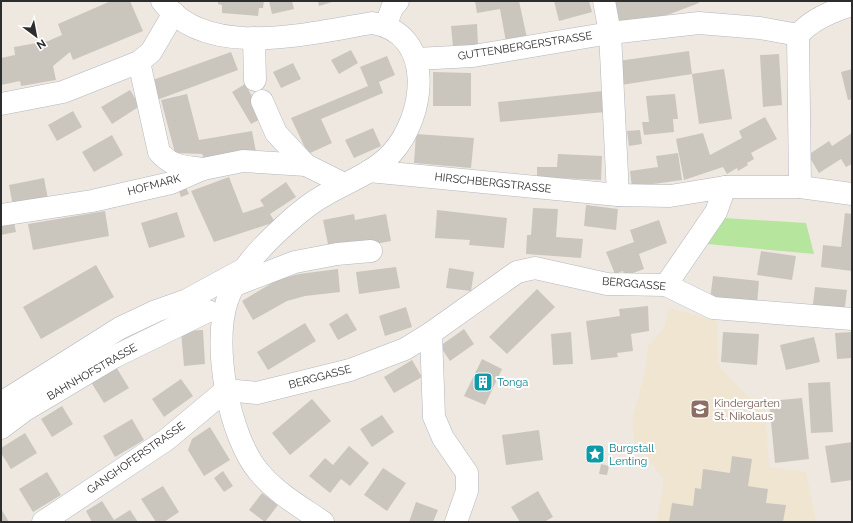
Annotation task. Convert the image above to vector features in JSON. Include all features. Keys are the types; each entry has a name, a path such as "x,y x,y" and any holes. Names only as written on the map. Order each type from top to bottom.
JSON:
{"street":[{"path":"386,25 392,8 398,1"},
{"path":"604,1 610,33 618,195"},
{"path":"800,187 798,35 808,24 837,9 852,5"},
{"path":"1,104 63,92 139,62 150,52 168,7 204,31 226,36 254,38 284,37 372,23 386,25 398,32 408,44 416,59 419,80 417,103 412,121 403,138 391,154 369,171 309,205 284,225 240,276 227,301 215,315"},
{"name":"GUTTENBERGERSTRASSE","path":"416,59 473,56 610,33 699,24 760,28 798,35"},
{"path":"254,38 255,80"},
{"path":"139,62 159,152 167,162 179,166 203,169"},
{"path":"262,101 276,133 306,165 344,184"},
{"name":"HOFMARK","path":"1,215 92,201 171,183 203,169 243,161 306,165"},
{"name":"HIRSCHBERGSTRASSE","path":"369,171 618,195 670,196 725,187 800,187 852,194"},
{"path":"666,285 716,212 725,187"},
{"path":"240,276 294,262 337,254 371,251"},
{"name":"BERGGASSE","path":"226,390 257,393 350,370 405,349 431,333 517,272 535,268 607,284 666,285 713,308 852,319"},
{"name":"BAHNHOFSTRASSE","path":"1,403 120,328 156,311 187,300 240,276"},
{"path":"187,300 215,315 223,350 226,390 234,426 245,452 259,473 277,490 323,522"},
{"name":"BAHNHOFSTRASSE","path":"1,428 25,410 114,357 215,315"},
{"path":"431,333 434,417 443,438 467,473 466,491 456,522"},
{"name":"GANGHOFERSTRASSE","path":"43,522 166,440 226,390"}],"shaded area":[{"name":"Kindergarten St. Nikolaus","path":"669,308 717,321 718,365 749,398 764,399 769,467 806,472 816,521 657,522 664,480 634,440 632,420 645,373 648,346 664,328"}],"green space":[{"path":"724,218 806,223 814,254 707,244"}],"building":[{"path":"111,1 130,1 143,31 73,60 70,52 53,66 56,80 21,86 20,81 1,85 1,58 15,55 14,47 48,41 62,35 58,24"},
{"path":"218,1 264,1 263,8 259,8 258,16 222,13 222,5 218,4"},
{"path":"269,1 292,1 294,9 272,14"},
{"path":"318,1 335,1 319,6"},
{"path":"475,1 519,1 527,38 506,42 500,9 477,13"},
{"path":"554,1 589,1 592,12 559,21"},
{"path":"613,1 698,1 699,3 670,14 619,26"},
{"path":"477,24 478,45 453,47 451,26"},
{"path":"351,50 358,63 339,74 331,60"},
{"path":"689,51 692,74 621,85 618,61"},
{"path":"231,52 238,70 157,100 150,81"},
{"path":"779,54 782,105 763,107 760,55"},
{"path":"387,56 395,75 379,82 383,93 321,119 332,143 308,154 291,118 368,86 360,67"},
{"path":"293,63 301,79 281,88 273,72"},
{"path":"724,69 732,119 699,124 692,74"},
{"path":"852,69 852,99 848,100 841,72"},
{"path":"433,72 471,73 471,106 433,106"},
{"path":"245,84 264,117 251,124 232,92"},
{"path":"130,90 140,106 112,124 101,107"},
{"path":"603,91 605,112 500,122 498,102"},
{"path":"187,94 199,140 252,131 256,152 204,158 202,154 175,153 161,100"},
{"path":"675,94 678,119 673,119 674,132 644,135 642,122 649,122 646,96"},
{"path":"73,111 82,127 57,141 48,125"},
{"path":"765,117 777,139 751,153 754,159 747,163 748,165 738,171 737,168 727,174 723,167 684,180 676,139 703,133 710,155 742,138 739,131"},
{"path":"373,128 381,146 354,158 345,140"},
{"path":"640,130 642,144 629,146 627,131"},
{"path":"852,133 852,164 846,167 841,159 819,173 808,155 829,141 832,146"},
{"path":"416,134 474,138 471,168 414,163"},
{"path":"112,135 123,155 94,172 82,152"},
{"path":"678,153 682,180 632,187 630,171 658,167 656,156"},
{"path":"558,154 602,156 601,180 557,178 537,180 537,167 557,167"},
{"path":"229,177 243,213 264,206 260,200 286,182 296,197 270,214 275,222 214,242 191,191"},
{"path":"44,178 48,199 13,206 9,185"},
{"path":"184,183 189,194 181,197 177,186"},
{"path":"586,205 618,209 616,230 584,226"},
{"path":"533,208 558,209 556,237 583,239 581,258 526,254 527,235 531,235"},
{"path":"437,210 507,218 504,248 469,245 470,240 435,238"},
{"path":"105,211 109,236 33,250 28,224"},
{"path":"177,212 185,237 149,248 141,223"},
{"path":"845,213 852,214 852,271 821,267 823,245 841,247"},
{"path":"354,214 355,220 386,214 391,241 360,247 329,249 323,220"},
{"path":"659,220 667,243 639,254 644,269 625,276 623,271 615,274 606,252 634,242 630,230"},
{"path":"14,222 16,232 1,235 1,225"},
{"path":"761,251 796,256 792,280 757,275"},
{"path":"96,265 114,297 41,339 23,307"},
{"path":"396,267 400,288 359,294 356,272"},
{"path":"449,268 474,272 471,291 446,288"},
{"path":"338,269 340,292 305,296 287,301 253,320 242,301 277,280 299,274"},
{"path":"713,276 759,281 757,305 710,300"},
{"path":"815,287 847,290 844,315 812,312"},
{"path":"537,289 555,307 507,354 489,337"},
{"path":"648,306 649,331 631,334 633,351 617,353 618,357 591,360 586,321 620,316 619,309"},
{"path":"406,307 412,327 385,336 379,316"},
{"path":"347,313 357,330 338,340 329,324"},
{"path":"305,323 316,341 268,370 257,352"},
{"path":"464,329 474,344 450,361 440,346"},
{"path":"203,330 205,364 184,366 181,331"},
{"path":"571,332 573,364 553,365 551,334"},
{"path":"723,332 759,334 757,365 721,362"},
{"path":"852,332 852,358 837,359 835,333"},
{"path":"814,337 820,362 786,370 780,345"},
{"name":"Tonga","path":"482,359 502,369 485,405 464,396"},
{"path":"412,360 422,377 394,393 384,377"},
{"path":"116,367 129,388 104,403 91,382"},
{"path":"181,379 193,396 164,417 152,399"},
{"path":"830,382 833,432 811,433 808,383"},
{"path":"802,398 809,459 775,463 769,401"},
{"path":"312,399 331,421 290,455 272,433"},
{"path":"62,406 73,424 52,437 41,419"},
{"path":"382,415 394,432 372,447 360,429"},
{"path":"132,419 144,440 115,457 103,436"},
{"path":"210,427 230,460 204,476 188,450 192,439"},
{"path":"539,430 543,460 506,465 502,435"},
{"path":"25,433 37,453 11,469 1,453 1,448"},
{"path":"852,442 852,480 831,483 825,446"},
{"path":"349,446 369,463 350,486 341,479 330,493 309,476 325,458 333,465"},
{"path":"732,456 752,459 748,486 768,489 766,503 786,505 783,522 669,522 672,503 693,506 695,488 701,489 703,469 730,473"},
{"path":"601,464 609,466 607,475 599,474"},
{"path":"383,468 406,483 387,511 364,495"},
{"path":"223,471 233,486 224,492 214,478"},
{"path":"47,472 61,495 33,512 19,489"},
{"path":"163,486 179,512 164,522 156,522 141,499"},
{"path":"538,491 553,517 544,522 520,522 511,507"},
{"path":"262,493 278,505 265,522 249,510"},
{"path":"102,501 114,520 130,510 138,522 92,522 86,511"},
{"path":"416,502 438,510 433,522 409,522"},
{"path":"1,509 9,522 1,522"}],"place":[{"name":"Tonga","path":"483,382"},
{"name":"Kindergarten St. Nikolaus","path":"700,409"},
{"name":"Burgstall Lenting","path":"595,454"}]}
